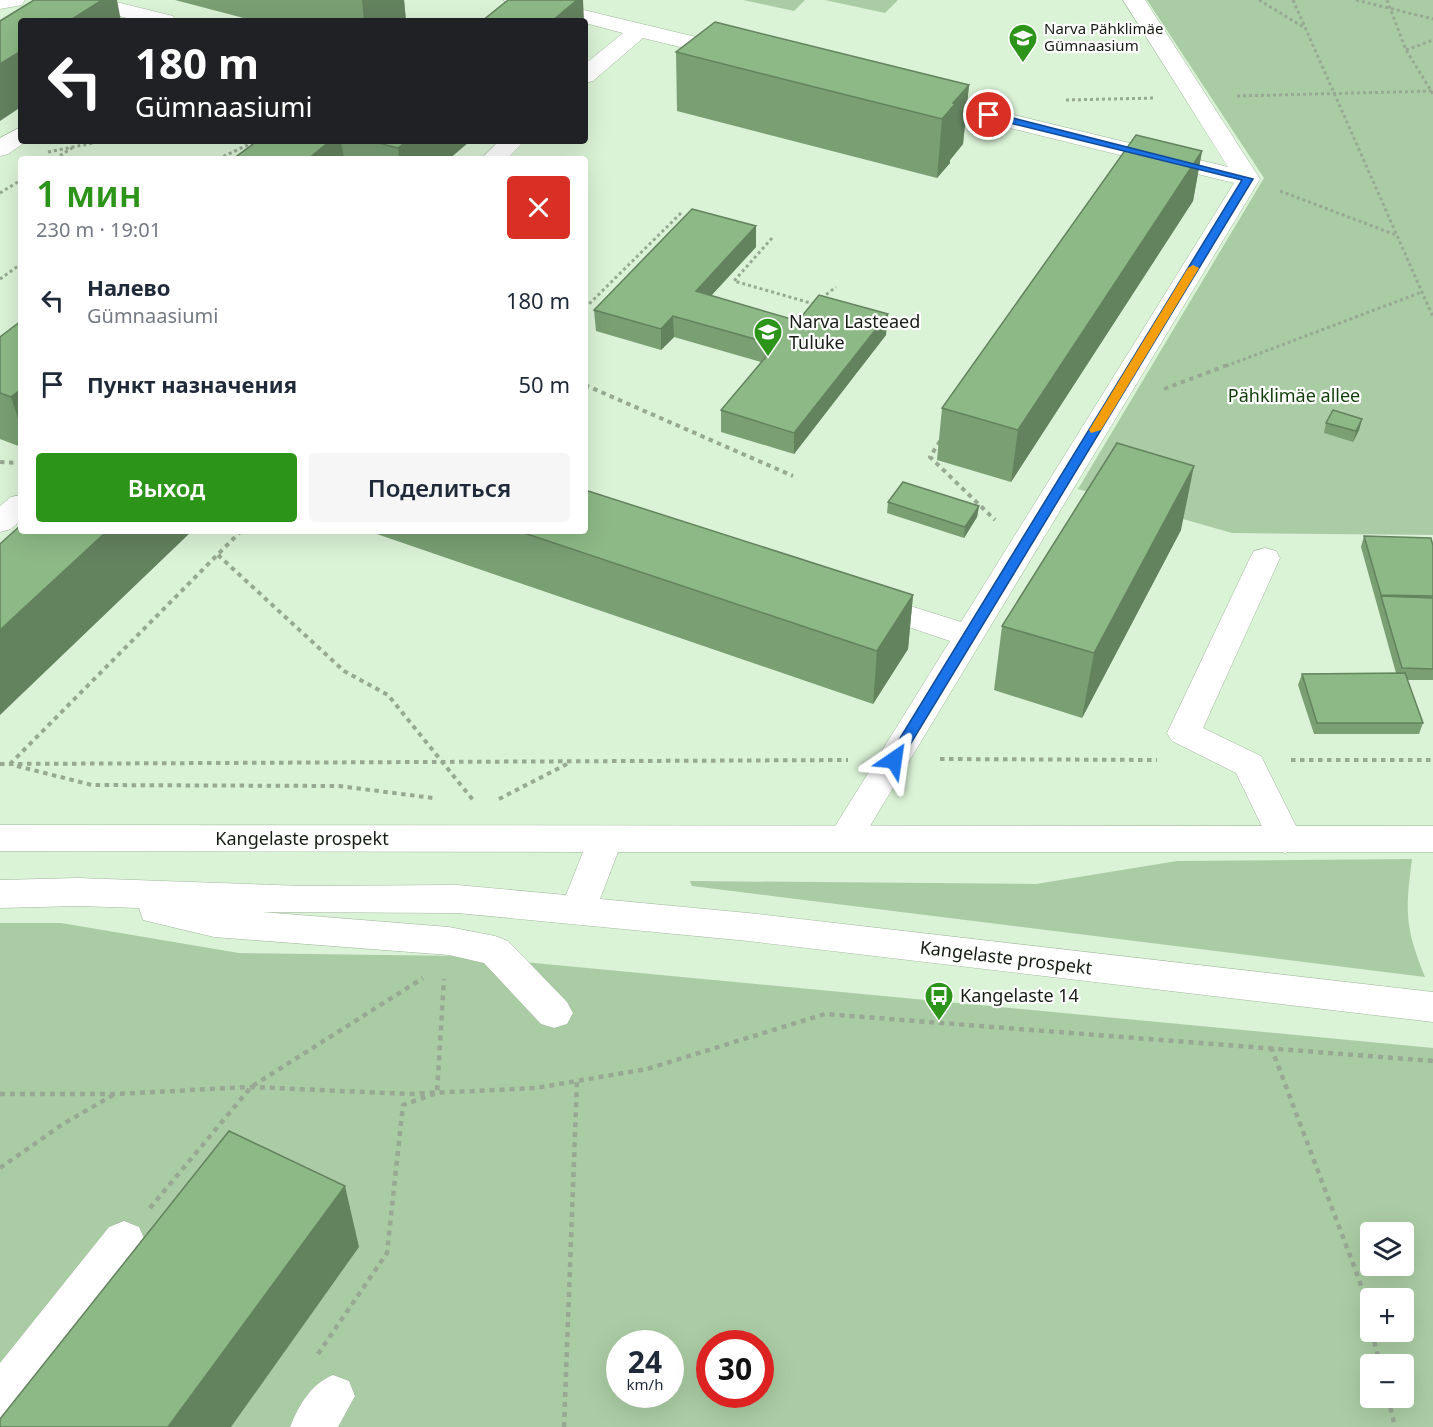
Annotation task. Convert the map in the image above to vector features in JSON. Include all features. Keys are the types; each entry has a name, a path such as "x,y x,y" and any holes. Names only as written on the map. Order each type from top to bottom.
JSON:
{"main road":[{"path":"0,3 14,0"},
{"path":"83,0 153,18"},
{"path":"1134,0 1248,179"},
{"path":"511,4 580,18"},
{"path":"588,20 756,58"},
{"path":"588,73 639,30"},
{"path":"896,93 1248,179"},
{"path":"0,149 18,137"},
{"path":"496,156 510,144"},
{"path":"846,837 1248,179"},
{"path":"0,522 18,507"},
{"path":"1265,558 1184,733 1249,765 1285,840"},
{"path":"841,594 970,636"},
{"name":"Kangelaste prospekt","path":"0,838 1433,839"},
{"path":"578,910 604,839"},
{"path":"78,892 214,923 448,941 495,951 554,1013"},
{"name":"Kangelaste prospekt","path":"0,894 78,892 303,900 457,899 748,927 1433,1007"},
{"path":"0,1397 124,1240"}],"path":[{"path":"1259,0 1306,29"},
{"path":"1293,0 1433,317"},
{"path":"1356,0 1433,19"},
{"path":"1387,0 1406,50 1432,92"},
{"path":"1406,50 1433,40"},
{"path":"43,153 87,144"},
{"path":"224,156 250,144"},
{"path":"60,156 76,146"},
{"path":"1248,179 1397,235"},
{"path":"0,193 18,182"},
{"path":"588,305 681,213"},
{"path":"772,238 734,281 814,304 836,286"},
{"path":"0,279 18,266"},
{"path":"1107,410 1422,292"},
{"path":"588,386 793,476"},
{"path":"943,437 930,457 1023,548"},
{"path":"0,462 18,464"},
{"path":"10,764 238,534"},
{"path":"218,555 344,672 388,695 476,804 465,802"},
{"path":"0,764 1167,760"},
{"path":"1238,760 1433,760"},
{"path":"495,801 570,762"},
{"path":"10,764 92,785 339,786 442,799"},
{"path":"124,1240 251,1087 429,975"},
{"path":"436,975 444,975 437,1093"},
{"path":"0,1094 114,1094 251,1087 437,1093 536,1088 647,1069 825,1014 1433,1061"},
{"path":"1271,1047 1361,1288"},
{"path":"564,1427 577,1081"},
{"path":"320,1394 387,1253 403,1105 437,1093"},
{"path":"0,1168 63,1124 114,1094"},
{"path":"1390,1408 1395,1427"}],"green space":[{"path":"743,0 805,0 794,11"},
{"path":"825,0 898,0 885,13"},
{"name":"Pähklimäe allee","path":"1147,0 1433,0 1433,535 1232,533 1078,489 1264,178"},
{"path":"1412,859 1408,919 1425,977 692,886 690,881 1036,884 1177,861"},
{"path":"0,923 61,923 239,953 460,956 1433,1048 1433,1427 0,1427"}],"building":[{"path":"34,0 102,0 74,18 18,18 18,53 0,64 0,21"},
{"path":"508,0 577,0 556,18 486,18"},
{"path":"715,22 969,85 942,119 676,52"},
{"path":"1136,135 1202,151 1018,430 942,408"},
{"path":"253,144 326,144 312,156 237,156"},
{"path":"382,144 403,144 398,148"},
{"path":"692,209 756,226 696,291 798,321 819,295 888,314 794,433 721,410 776,345 673,316 661,329 594,310"},
{"path":"18,323 18,391 11,397 0,393 0,337"},
{"path":"1333,410 1362,419 1356,431 1326,423"},
{"path":"1117,443 1194,466 1094,653 1002,626"},
{"path":"903,482 979,506 965,527 888,502"},
{"path":"588,491 913,595 877,651 527,534 588,534"},
{"path":"18,528 18,534 104,534 0,630 0,544"},
{"path":"1364,536 1431,538 1433,596 1381,595"},
{"path":"1381,596 1433,598 1433,669 1402,668"},
{"path":"1405,673 1423,723 1317,723 1302,674"},
{"path":"229,1131 345,1186 168,1427 0,1427 0,1419"}],"slow traffic":[{"path":"1095,430 1193,268"}],"place":[{"name":"Narva Pähklimäe Gümnaasium","path":"1023,64"},
{"name":"Narva Lasteaed Tuluke","path":"768,358"},
{"name":"Kangelaste 14","path":"939,1022"}],"route":[{"path":"894,760 1248,179 989,115"}]}
